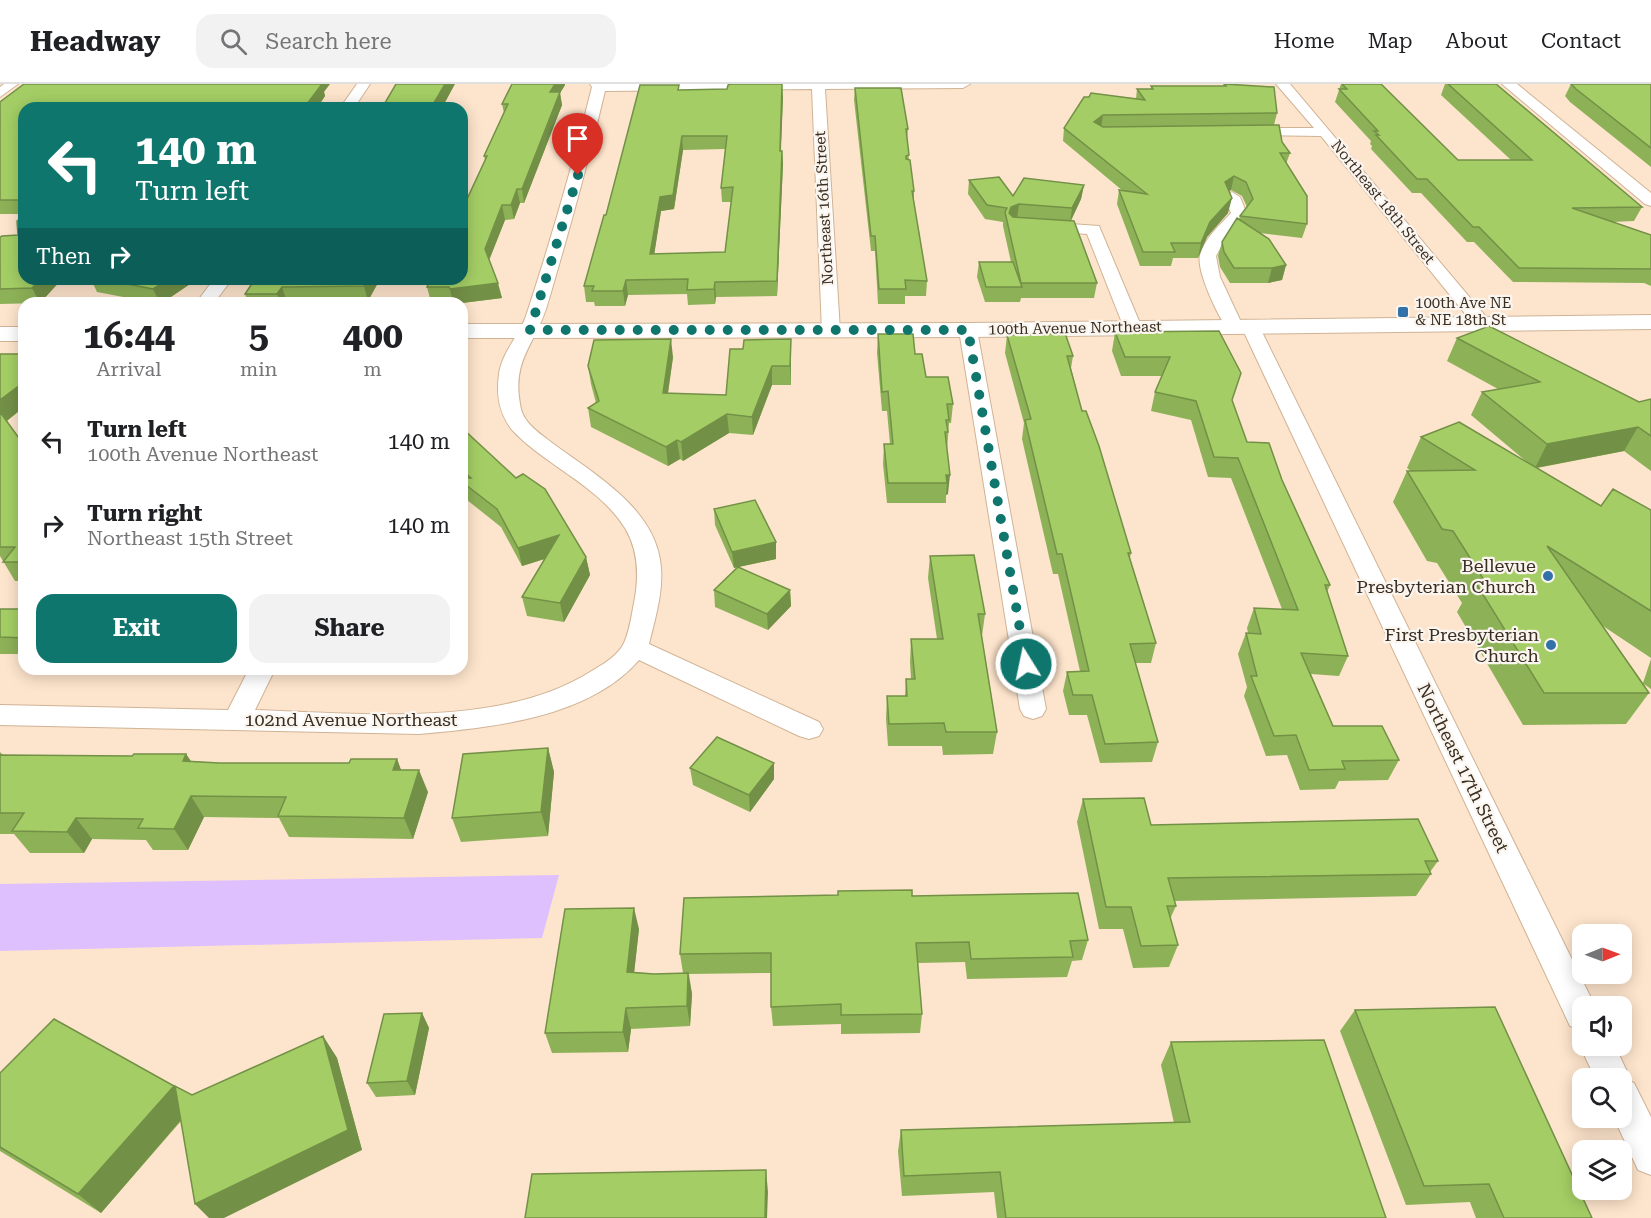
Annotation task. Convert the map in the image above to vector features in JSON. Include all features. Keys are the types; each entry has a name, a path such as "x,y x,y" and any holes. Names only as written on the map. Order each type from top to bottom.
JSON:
{"street":[{"path":"0,93 12,84"},
{"path":"351,102 364,84"},
{"path":"809,729 635,648 646,611 648,566 643,542 628,519 606,493 521,428 511,410 508,387 510,368 515,350 530,330 573,195 598,86 963,84"},
{"name":"Northeast 18th Street","path":"1283,84 1481,322"},
{"path":"1509,84 1651,201"},
{"name":"Northeast 16th Street","path":"818,85 831,331"},
{"path":"1230,133 1325,132"},
{"name":"Northeast 17th Street","path":"1232,197 1239,214 1219,236 1208,256 1211,277 1242,326 1573,996"},
{"path":"1028,226 1093,229 1133,328"},
{"name":"100th Avenue Northeast","path":"468,331 968,330 1481,322 1649,324"},
{"path":"968,330 1034,709"},
{"path":"0,334 18,334"},
{"name":"102nd Avenue Northeast","path":"0,715 419,724 468,720 512,712 569,694 613,671 635,648"},
{"path":"237,719 259,675"},
{"path":"1632,1116 1651,1157"}],"shaded area":[{"path":"559,875 542,938 0,951 0,884"}],"building":[{"path":"24,84 322,84 308,102 18,102 18,200 0,200 0,102"},
{"path":"396,84 445,84 434,102 386,102"},
{"path":"512,84 555,84 550,92 560,92 522,189 517,189 511,205 502,205 485,249 498,283 450,289 449,287 427,287 428,285 468,285 468,197 508,104 502,104"},
{"path":"782,84 777,281 715,282 714,289 687,290 688,279 626,280 623,291 592,291 594,286 584,286 604,215 606,215 640,85 679,85 678,90 727,89 728,85","holes":["682,136 727,136 721,188 733,187 725,252 650,254 660,197 673,195"]},
{"path":"1224,84 1274,87 1277,113 1103,115 1094,122 1103,127 1279,125 1282,142 1290,153 1280,153 1307,196 1307,224 1240,216 1253,199 1246,182 1234,176 1225,182 1232,198 1210,222 1201,243 1171,243 1175,252 1143,252 1119,190 1147,194 1064,128 1084,97 1089,97 1091,93 1145,100 1137,89 1153,89 1151,86 1226,86"},
{"path":"1342,84 1381,84 1458,160 1532,160 1448,84 1496,84 1642,207 1572,208 1651,235 1651,269 1519,268 1479,227 1473,227 1427,179 1417,179 1376,135 1379,135 1374,131 1378,131 1339,89 1347,89"},
{"path":"1571,84 1651,84 1651,148 1576,89"},
{"path":"855,88 901,88 908,129 906,129 909,155 906,159 910,160 914,191 912,191 927,281 905,280 906,289 879,289 875,236 871,236"},
{"path":"999,177 1013,196 1024,178 1084,185 1072,208 1019,204 1011,207 1009,213 1013,217 1074,221 1097,283 1021,283 1005,212 1007,208 987,205 969,180"},
{"path":"1237,218 1269,239 1286,265 1272,268 1234,268 1224,252 1222,242"},
{"path":"18,235 18,285 35,285 32,288 0,289 0,237"},
{"path":"979,262 1013,262 1022,287 986,287"},
{"path":"132,285 159,285 153,289"},
{"path":"251,285 365,285 282,287 277,294 245,294"},
{"path":"1489,326 1639,402 1651,399 1651,436 1638,427 1547,444 1482,392 1540,382 1457,338"},
{"path":"1219,331 1241,373 1232,400 1247,442 1269,443 1282,480 1330,585 1325,585 1348,656 1301,653 1333,726 1382,726 1399,760 1342,761 1345,769 1309,770 1296,735 1274,736 1251,676 1257,676 1246,633 1261,634 1254,608 1298,610 1238,458 1214,457 1196,401 1155,392 1170,357 1125,357 1115,332"},
{"path":"1065,333 1073,356 1067,356 1082,411 1086,411 1099,446 1131,553 1128,553 1156,643 1130,644 1158,742 1105,744 1092,695 1073,695 1067,672 1089,671 1062,554 1057,554 1025,420 1031,419 1007,335"},
{"path":"878,334 913,334 915,354 922,354 926,377 948,377 953,404 947,404 949,420 946,420 948,432 945,432 950,475 946,475 947,483 888,483 884,444 893,444 888,391 882,392"},
{"path":"671,339 663,393 726,395 730,349 743,349 744,340 791,339 790,366 772,366 752,417 727,414 681,442 677,440 666,447 588,408 599,401 588,366 594,340"},
{"path":"0,354 18,354 18,386 0,400"},
{"path":"0,412 18,437 18,562 3,562 15,547 0,547"},
{"name":"Bellevue Presbyterian Church","path":"1459,422 1601,506 1613,489 1651,510 1651,611 1547,546 1649,693 1544,693 1474,580 1484,580 1453,531 1442,529 1407,471 1475,470 1421,437"},
{"path":"468,434 516,478 523,474 545,489 586,557 560,603 522,597 559,535 518,548 497,509 468,487 468,478 471,478 468,475"},
{"path":"755,500 776,542 732,552 714,509"},
{"path":"974,555 985,614 978,614 997,732 946,732 944,723 889,724 887,696 907,696 906,679 915,679 911,639 943,639 930,556"},
{"path":"738,567 790,590 767,614 714,590"},
{"path":"0,609 18,609 18,638 0,637"},
{"path":"717,737 774,763 749,795 690,768"},
{"path":"548,748 541,812 452,818 463,754"},
{"path":"134,754 186,754 183,761 219,763 349,763 351,759 397,759 393,770 419,770 404,818 278,816 286,797 191,796 174,829 138,828 143,819 76,818 67,832 12,831 24,813 0,813 0,755 132,756"},
{"path":"1144,798 1151,825 1418,819 1438,861 1425,861 1431,874 1168,878 1176,906 1167,906 1178,945 1141,946 1131,907 1106,907 1083,799"},
{"path":"912,890 912,896 1078,893 1088,940 1070,941 1073,957 971,959 969,942 916,943 922,1014 841,1015 841,1004 771,1007 771,953 680,954 684,898 838,895 838,891"},
{"path":"634,908 627,972 688,973 687,1006 626,1008 623,1032 545,1033 565,909"},
{"path":"1495,1007 1572,1174 1572,1200 1584,1200 1592,1218 1504,1218 1489,1184 1424,1186 1355,1010"},
{"path":"422,1013 407,1081 367,1083 384,1014"},
{"path":"54,1019 174,1086 78,1194 0,1147 0,1073"},
{"path":"323,1036 348,1130 195,1204 175,1086 192,1095"},
{"path":"1324,1040 1386,1218 1006,1218 1000,1172 904,1176 901,1130 1190,1122 1171,1042"},
{"path":"766,1170 765,1218 525,1218 532,1174"}],"place":[{"name":"100th Ave NE & NE 18th St","path":"1403,312"},
{"name":"Bellevue Presbyterian Church","path":"1548,576"},
{"name":"First Presbyterian Church","path":"1551,645"}],"route":[{"path":"578,175 530,330 968,330 1026,664"}]}
